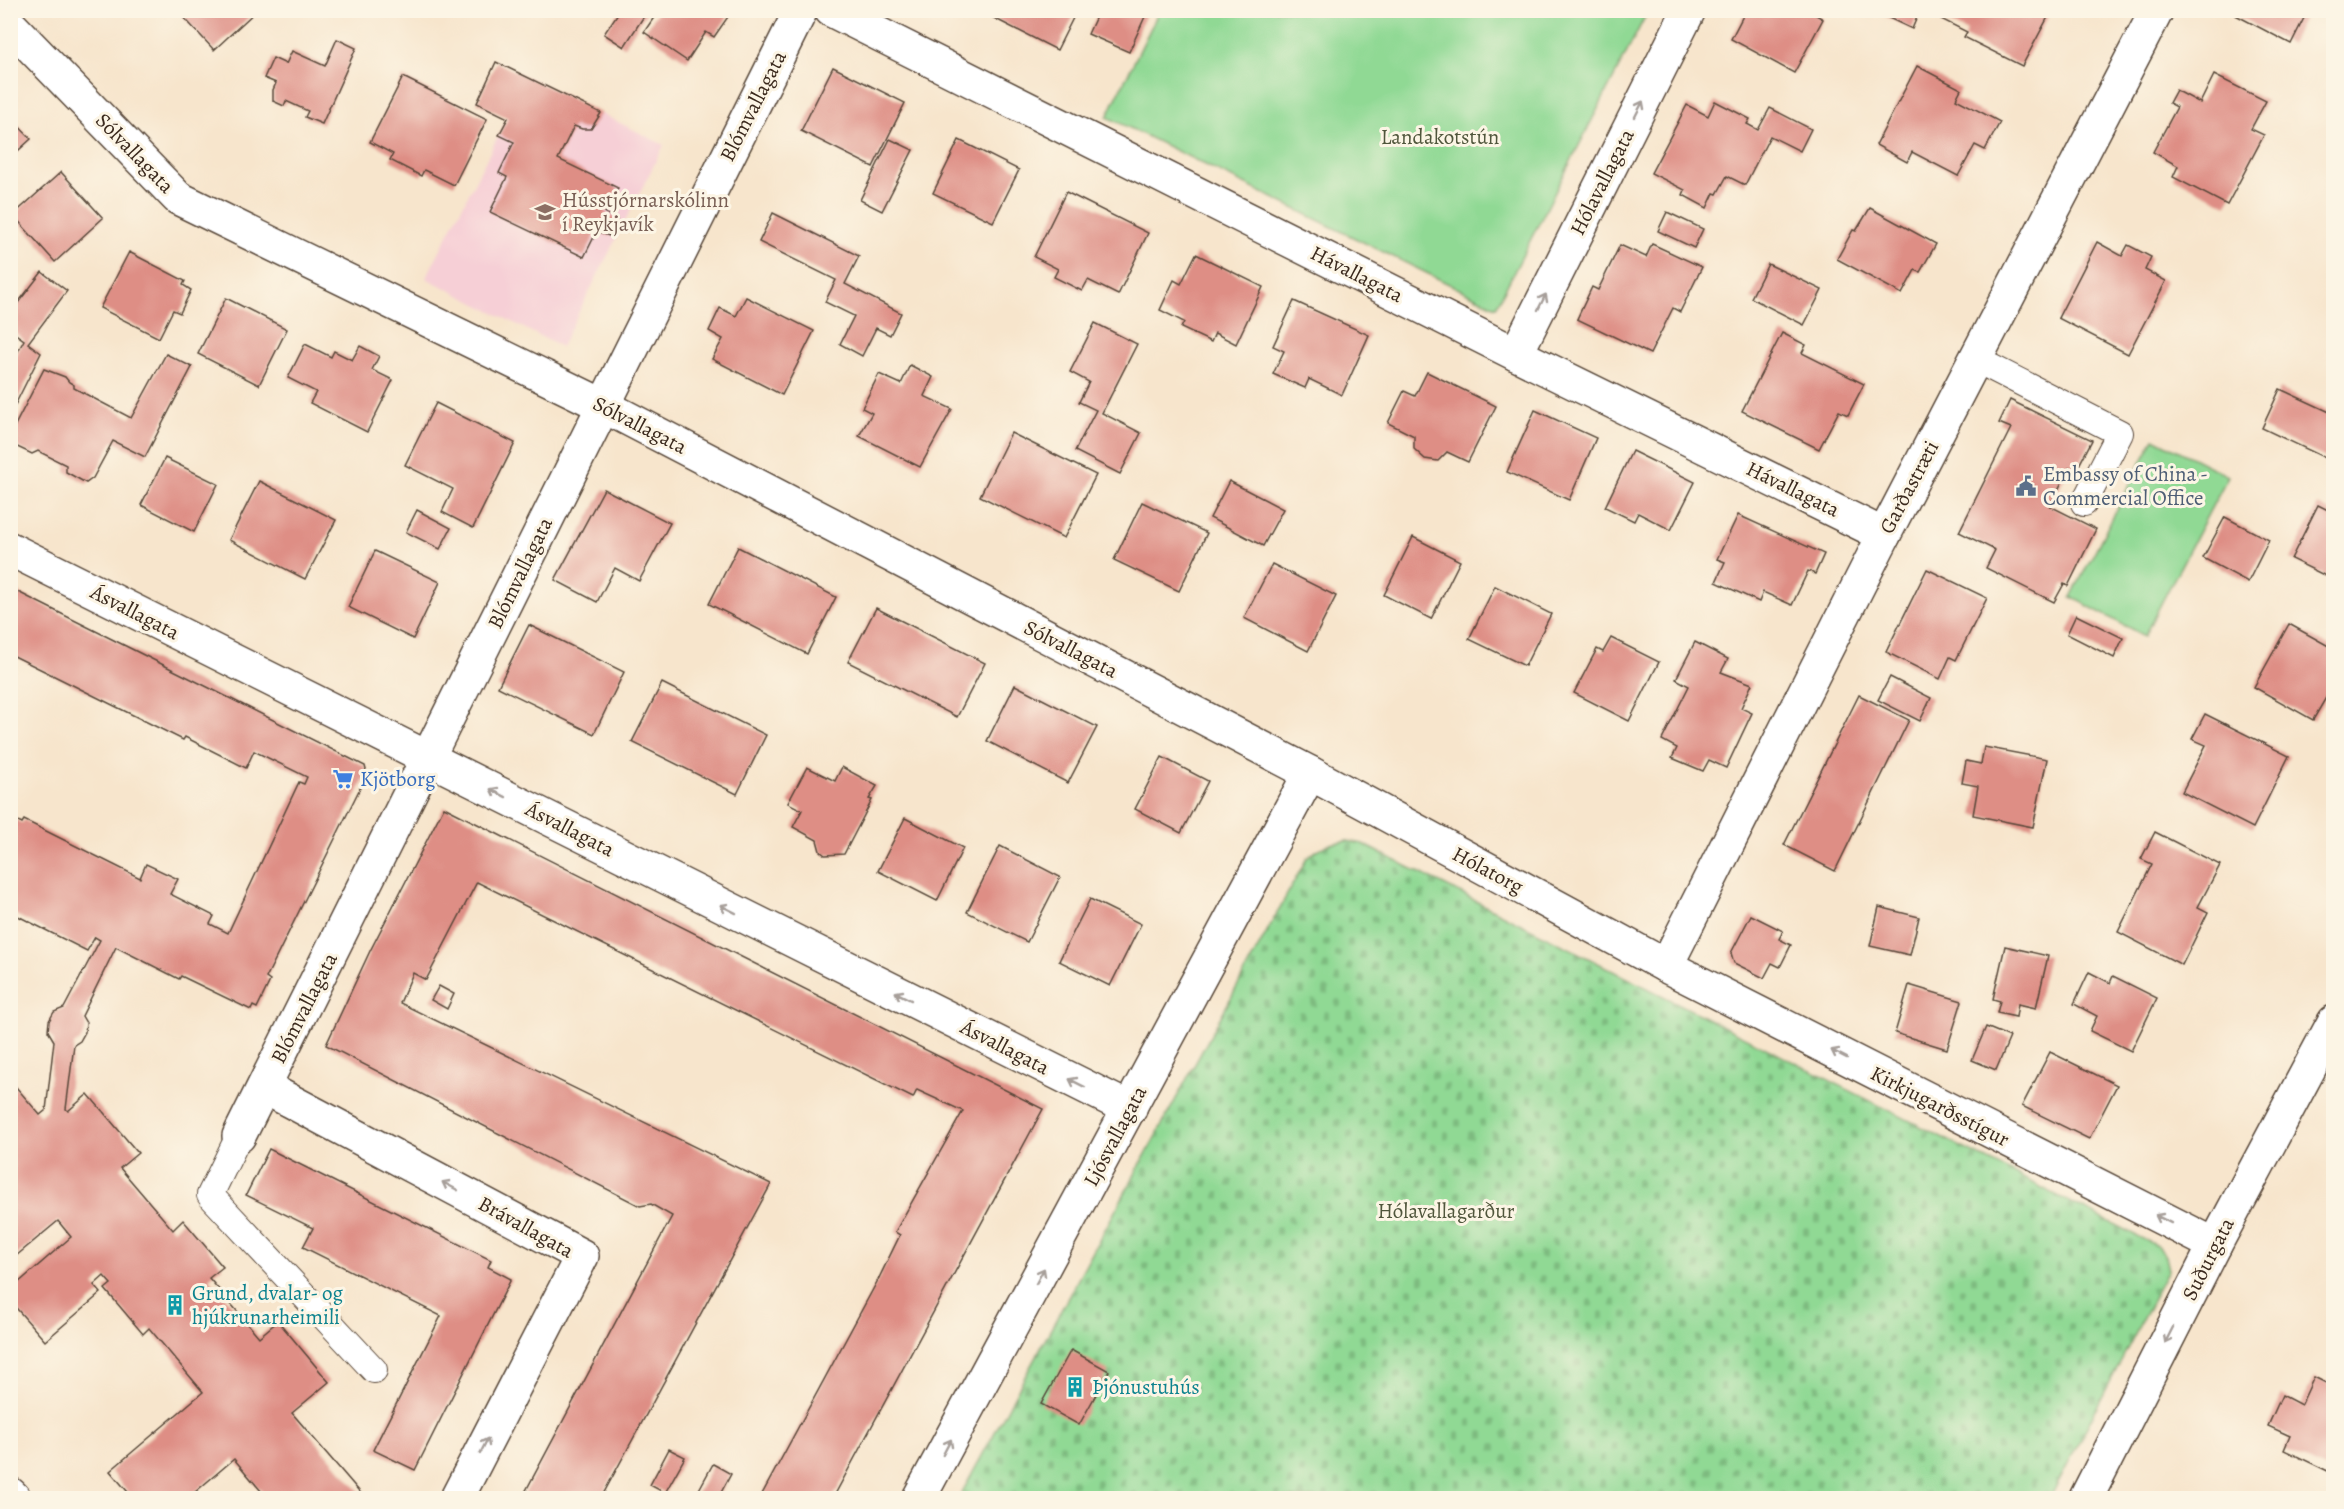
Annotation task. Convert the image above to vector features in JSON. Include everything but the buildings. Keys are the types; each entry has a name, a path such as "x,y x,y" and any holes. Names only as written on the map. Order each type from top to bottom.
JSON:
{"street":[{"name":"Blómvallagata","path":"239,1136 801,10"},
{"name":"Hávallagata","path":"831,10 1516,354 1884,535"},
{"name":"Hólavallagata","path":"1516,354 1689,10"},
{"name":"Garðastræti","path":"1666,966 1884,535 2157,10"},
{"name":"Sólvallagata","path":"10,25 178,198 602,405 1310,774"},
{"name":"Ásvallagata","path":"10,549 1130,1109"},
{"name":"Hólatorg","path":"1310,774 1666,966"},
{"name":"Ljósvallagata","path":"919,1498 1310,774"},
{"name":"Kirkjugarðsstígur","path":"1666,966 2215,1245"},
{"name":"Suðurgata","path":"2086,1498 2215,1245 2334,1022"},
{"name":"Brávallagata","path":"264,1087 582,1256 457,1498"},
{"path":"10,1494 14,1498"}],"lane":[{"path":"1975,359 2120,433 2084,503"},
{"path":"239,1136 210,1195 374,1370"}],"shaded area":[{"name":"Hússtjórnarskólinn í Reykjavík","path":"528,77 664,145 561,347 426,278"}],"green space":[{"name":"Landakotstún","path":"1159,10 1648,11 1496,307 1107,117"},
{"path":"2154,438 2228,476 2144,636 2071,597"},
{"name":"Hólavallagarður","path":"1348,841 1363,844 2159,1247 2165,1256 2168,1270 2050,1498 959,1498 1307,858 1326,845"}],"place":[{"name":"Hússtjórnarskólinn í Reykjavík","path":"545,212"},
{"name":"Embassy of China - Commercial Office","path":"2026,486"},
{"name":"Kjötborg","path":"343,779"},
{"name":"Grund, dvalar- og hjúkrunarheimili","path":"175,1305"},
{"name":"Þjónustuhús","path":"1075,1387"}]}
